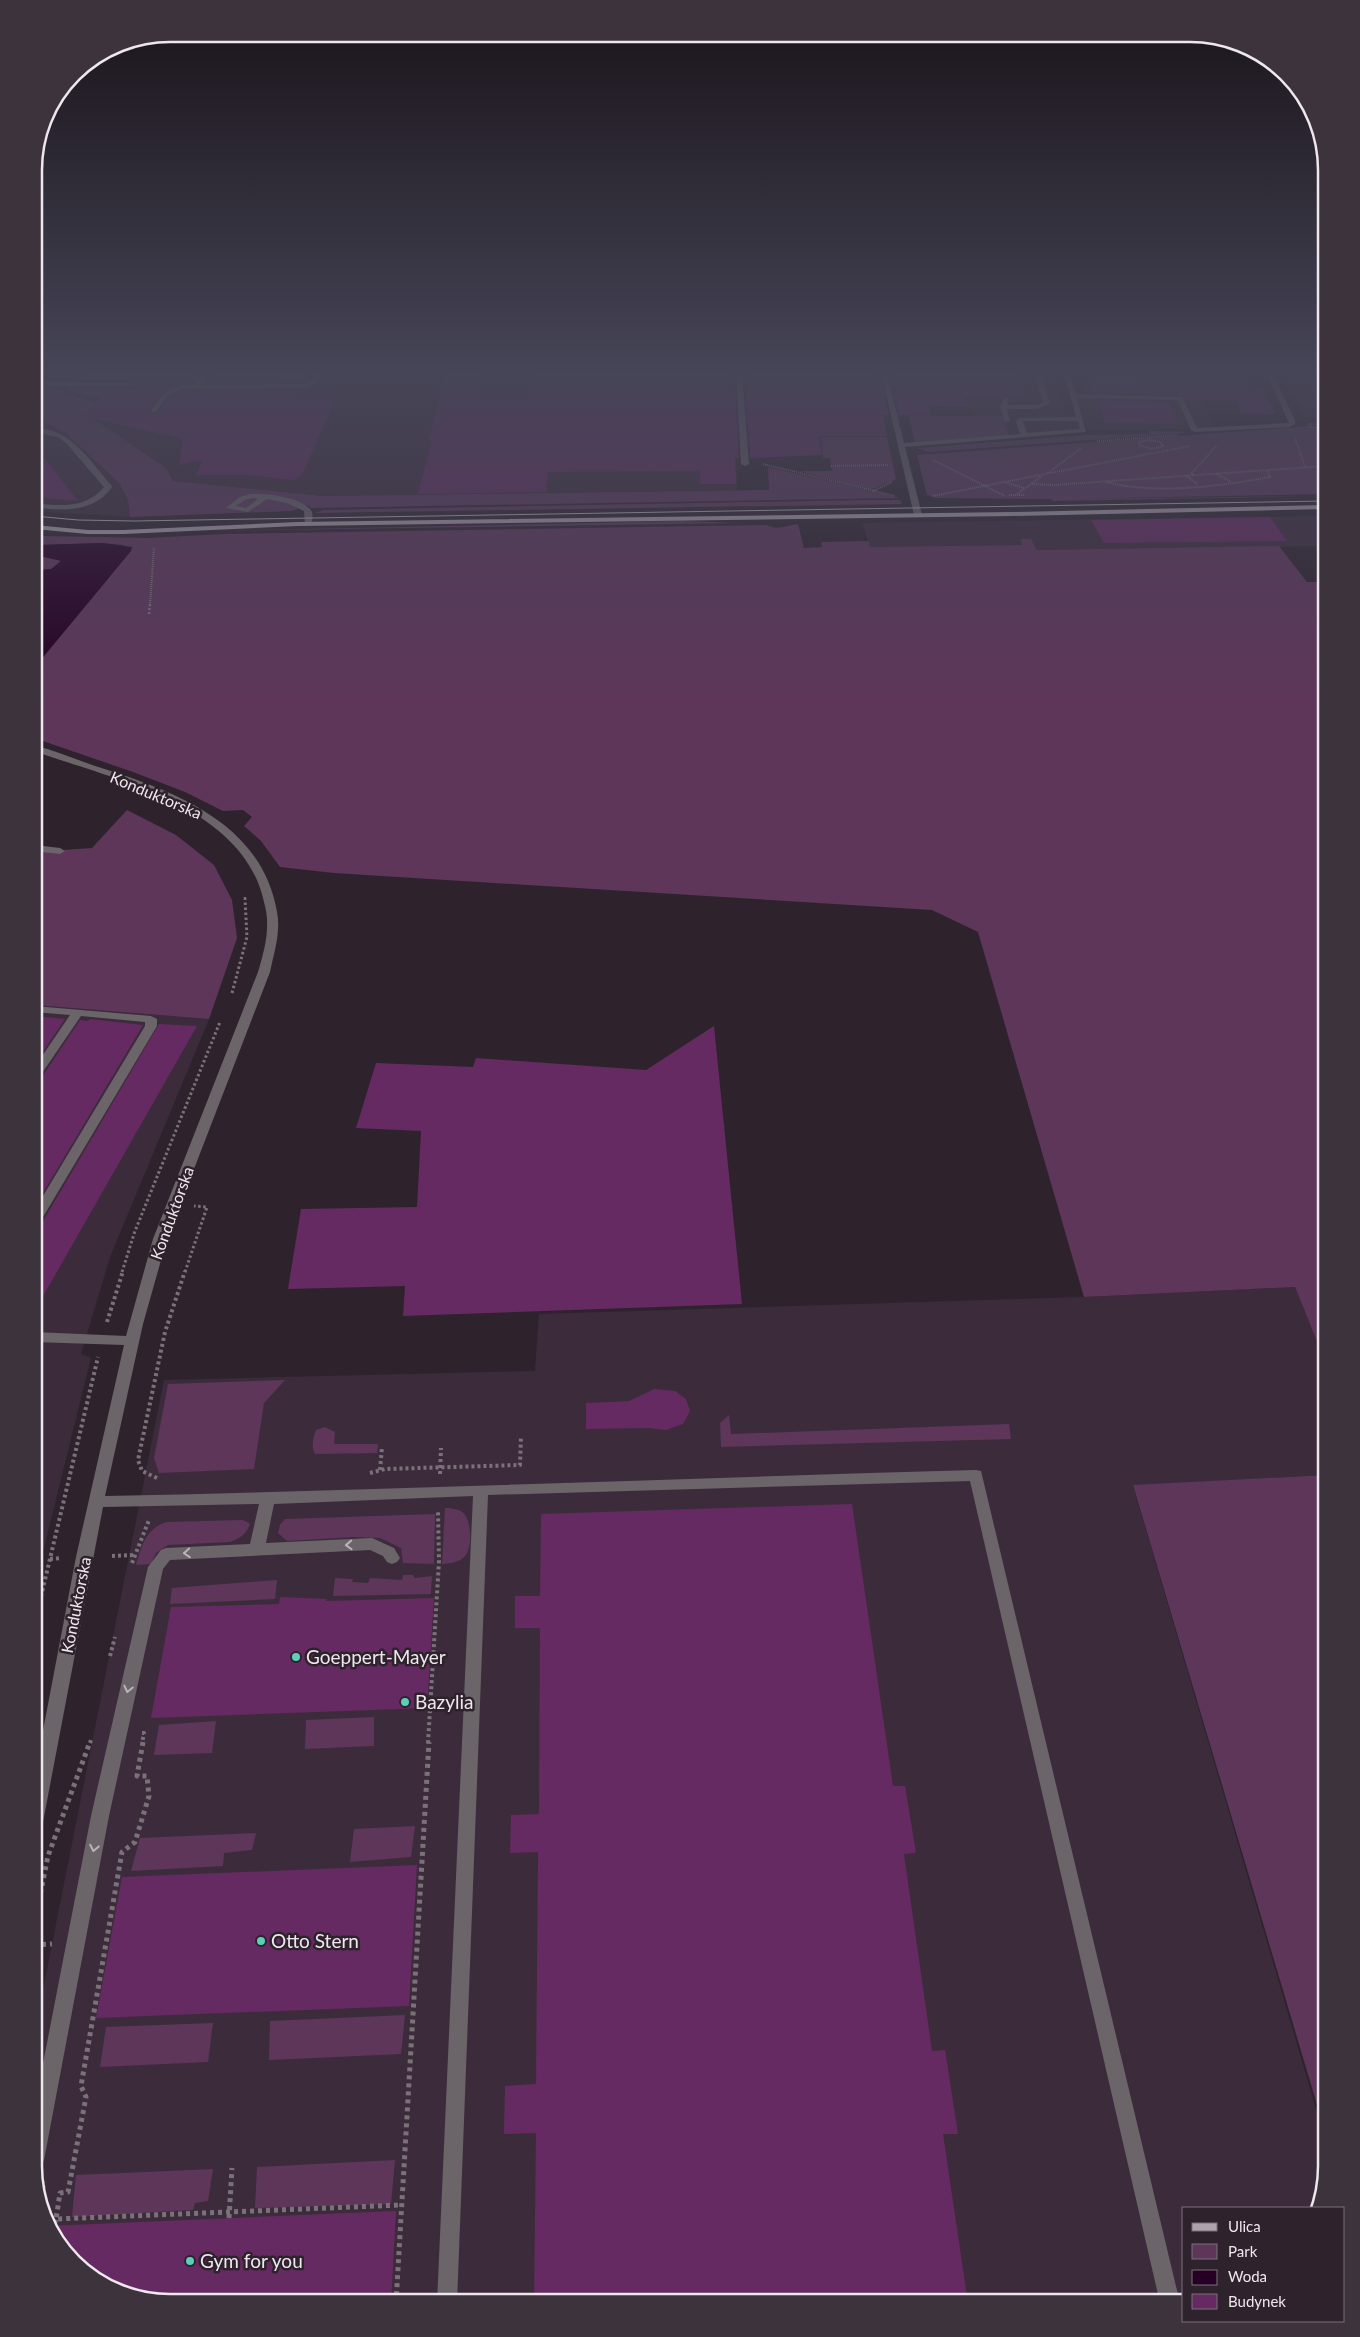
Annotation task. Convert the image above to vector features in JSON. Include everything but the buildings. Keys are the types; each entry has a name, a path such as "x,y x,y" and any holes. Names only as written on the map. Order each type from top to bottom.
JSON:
{"main road":[{"path":"43,528 88,532 122,532 308,524 1318,507"}],"street":[{"path":"43,506 76,507 94,500 108,487 103,481"},
{"path":"910,481 918,515"},
{"path":"265,497 289,501 304,507 309,512 308,524"},
{"name":"Konduktorska","path":"42,1780 96,1502 132,1341 160,1239 264,972 271,940 272,913 269,893 253,857 215,821 189,805 43,751"},
{"path":"43,849 60,851"},
{"path":"42,1208 151,1026 151,1019 142,1017 43,1010"},
{"path":"43,1064 78,1012"},
{"path":"42,1337 132,1341"},
{"path":"96,1502 976,1475 1168,2294"},
{"path":"447,2294 481,1490"},
{"path":"257,1548 268,1498"},
{"path":"42,2119 118,1732 156,1567 166,1554 257,1548 372,1544 389,1552 392,1558"}],"path":[{"path":"832,481 898,496"},
{"path":"872,491 896,481"},
{"path":"928,496 1009,481"},
{"path":"975,482 1004,495 1010,500 1036,481"},
{"path":"1032,484 1053,485 1116,481"},
{"path":"1152,481 1156,486"},
{"path":"1193,481 1198,485"},
{"path":"1106,482 1122,486 1156,486 1254,481"},
{"path":"1004,482 1025,488"},
{"path":"149,614 154,547"},
{"path":"230,998 247,937 248,913 244,892"},
{"path":"42,1591 103,1339 137,1226 223,1014"},
{"path":"163,1479 147,1475 139,1467 138,1460 165,1332 206,1207 192,1206"},
{"path":"382,1447 380,1470 520,1465 521,1436"},
{"path":"396,2294 439,1561 441,1448"},
{"path":"112,1556 134,1555"},
{"path":"50,1559 61,1558"},
{"path":"42,1885 48,1856 94,1732 144,1733 137,1776 147,1776 149,1796 135,1842 122,1852 81,2086 86,2097 68,2192 60,2193 56,2219 229,2215 401,2205"},
{"path":"42,1945 52,1944"},
{"path":"229,2215 232,2168"}],"shaded area":[{"path":"43,481 117,481 128,500 130,517 43,512"},
{"path":"174,481 737,481 737,490 323,496"},
{"path":"1318,516 1318,546 1037,550 1031,539 1020,540 1022,545 870,547 862,523"},
{"path":"43,1006 209,1019 110,1257 81,1354 91,1358 42,1554"},
{"path":"1295,1287 1318,1344 1318,1475 1133,1486 1318,2116 1318,2167 1311,2207 1182,2207 1182,2294 162,2294 129,2288 114,2281 99,2273 74,2251 64,2238 52,2216 44,2184 42,2167 42,1994 164,1380 535,1371 539,1314 1084,1297"}],"green space":[{"path":"117,481 174,481 323,496 769,490 769,481 828,481 900,498 311,508 307,505 296,507 298,509 291,511 130,517 128,500"},
{"path":"837,481 891,481 871,490"},
{"path":"924,481 1318,481 1318,494 1064,499 1318,496 1052,501 1051,499 936,498 927,495"},
{"path":"900,500 902,504 315,513 323,510"},
{"path":"682,521 741,523 209,531"},
{"path":"798,524 804,548 822,547 821,542 869,541 870,547 1022,545 1020,539 1031,539 1037,550 1279,546 1307,582 1318,582 1318,1344 1295,1287 1084,1297 978,932 932,910 334,873 280,867 261,841 244,826 252,817 243,810 223,811 185,792 43,741 43,657 108,579 124,545 102,543 43,545 43,536 148,538 226,534 767,525 779,528"},
{"path":"43,557 61,560 53,568 43,570"},
{"path":"127,810 176,835 214,865 232,900 237,938 209,1019 43,1006 43,851 92,848"},
{"path":"285,1380 264,1403 254,1469 159,1473 154,1458 168,1384"},
{"path":"729,1415 731,1434 1009,1424 1011,1439 721,1447 720,1423"},
{"path":"325,1427 335,1432 334,1444 378,1444 377,1453 315,1454 313,1439 316,1430"},
{"path":"1318,1475 1318,2108 1133,1485"},
{"path":"445,1508 459,1510 465,1515 469,1526 470,1540 468,1552 463,1558 455,1562 442,1564"},
{"path":"435,1514 434,1564 403,1563 401,1548 380,1538 354,1537 287,1541 278,1533 280,1525 285,1519"},
{"path":"243,1520 250,1524 247,1531 234,1541 168,1545 156,1553 151,1564 136,1565 146,1538 154,1528 167,1522"},
{"path":"403,1575 413,1575 415,1578 432,1576 431,1594 333,1596 335,1578 353,1579 352,1582 368,1583 370,1578 402,1580"},
{"path":"277,1580 275,1599 170,1604 172,1588"},
{"path":"374,1717 374,1746 305,1749 306,1720"},
{"path":"216,1721 212,1753 154,1755 159,1725"},
{"path":"415,1826 411,1857 350,1862 354,1829"},
{"path":"256,1833 252,1850 224,1853 223,1866 131,1871 140,1838"},
{"path":"405,2015 401,2054 269,2060 270,2021"},
{"path":"213,2023 208,2062 100,2067 106,2027"},
{"path":"395,2160 391,2204 255,2208 257,2167"},
{"path":"213,2169 208,2201 195,2203 193,2210 72,2217 76,2175"}],"water":[{"path":"102,543 132,547 131,551 43,657 43,569 51,569 61,561 43,557 43,545"}],"tram line":[{"path":"43,517 78,520 134,521 1318,501"}],"place":[{"name":"Goeppert-Mayer","path":"296,1657"},
{"name":"Bazylia","path":"405,1702"},
{"name":"Otto Stern","path":"261,1941"},
{"name":"Gym for you","path":"190,2261"}]}
